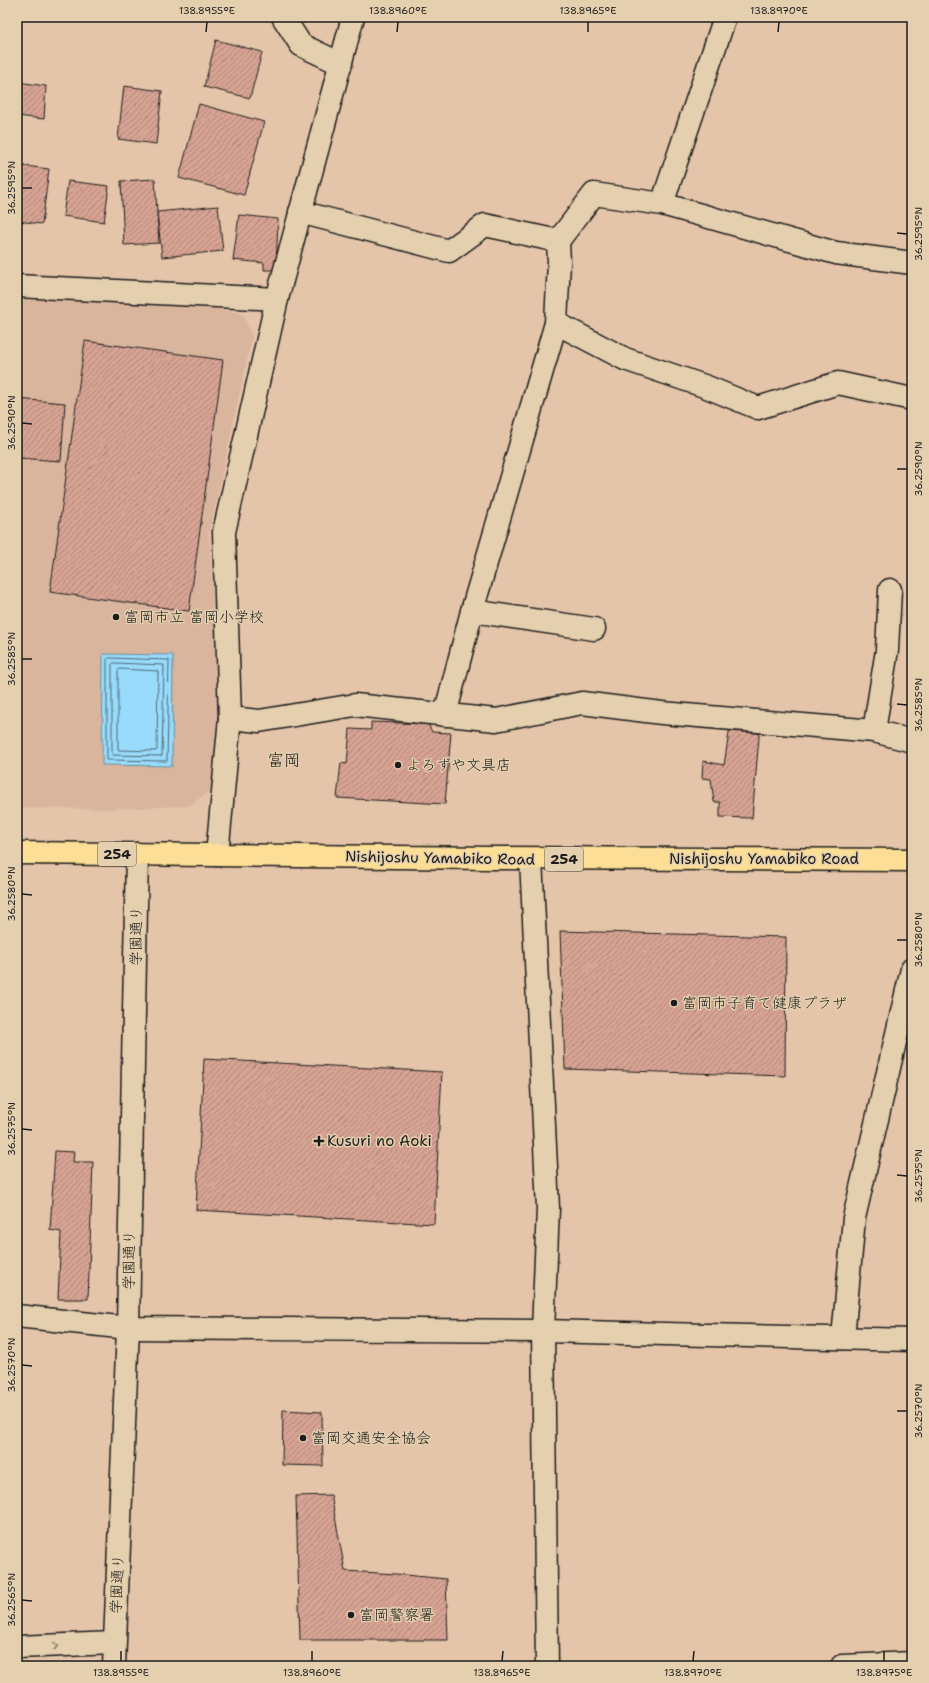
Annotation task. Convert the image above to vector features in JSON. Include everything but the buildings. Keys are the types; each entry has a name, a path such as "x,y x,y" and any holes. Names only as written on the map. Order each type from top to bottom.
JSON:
{"highway":[{"name":"Nishijoshu Yamabiko Road","path":"17,853 912,860"}],"street":[{"path":"283,17 301,45 341,64"},
{"path":"216,855 230,718 224,532 277,299 353,17"},
{"path":"662,204 725,17"},
{"path":"445,715 472,610 556,323 559,262 558,242 594,194 662,204 836,253 912,263"},
{"path":"300,212 449,251 484,225 558,242"},
{"path":"17,286 277,299"},
{"path":"556,323 625,360 707,387 758,408 838,383 912,399"},
{"path":"874,731 887,650 890,590"},
{"path":"472,610 594,629"},
{"path":"230,718 259,721 354,705 496,720 582,703 662,713 874,731 912,741"},
{"name":"学園通り","path":"114,1666 128,1328 137,854"},
{"path":"531,858 548,1208 543,1331 547,1666"},
{"path":"843,1338 854,1218 912,969"},
{"path":"17,1316 128,1328 543,1331 912,1340"},
{"path":"17,1647 114,1644"},
{"path":"842,1666 912,1663"}],"shaded area":[{"name":"富岡市立 富岡小学校","path":"17,291 210,307 243,314 252,337 209,534 220,699 218,785 189,806 105,809 17,808"}],"water":[{"path":"103,654 173,655 172,766 102,765"}],"place":[{"name":"富岡市立 富岡小学校","path":"116,617"},
{"name":"よろずや文具店","path":"398,765"},
{"name":"富岡市子育て健康プラザ","path":"674,1003"},
{"name":"Kusuri no Aoki","path":"319,1141"},
{"name":"富岡交通安全協会","path":"303,1438"},
{"name":"富岡警察署","path":"351,1615"}],"district":[{"name":"富岡","path":"284,760"}]}
